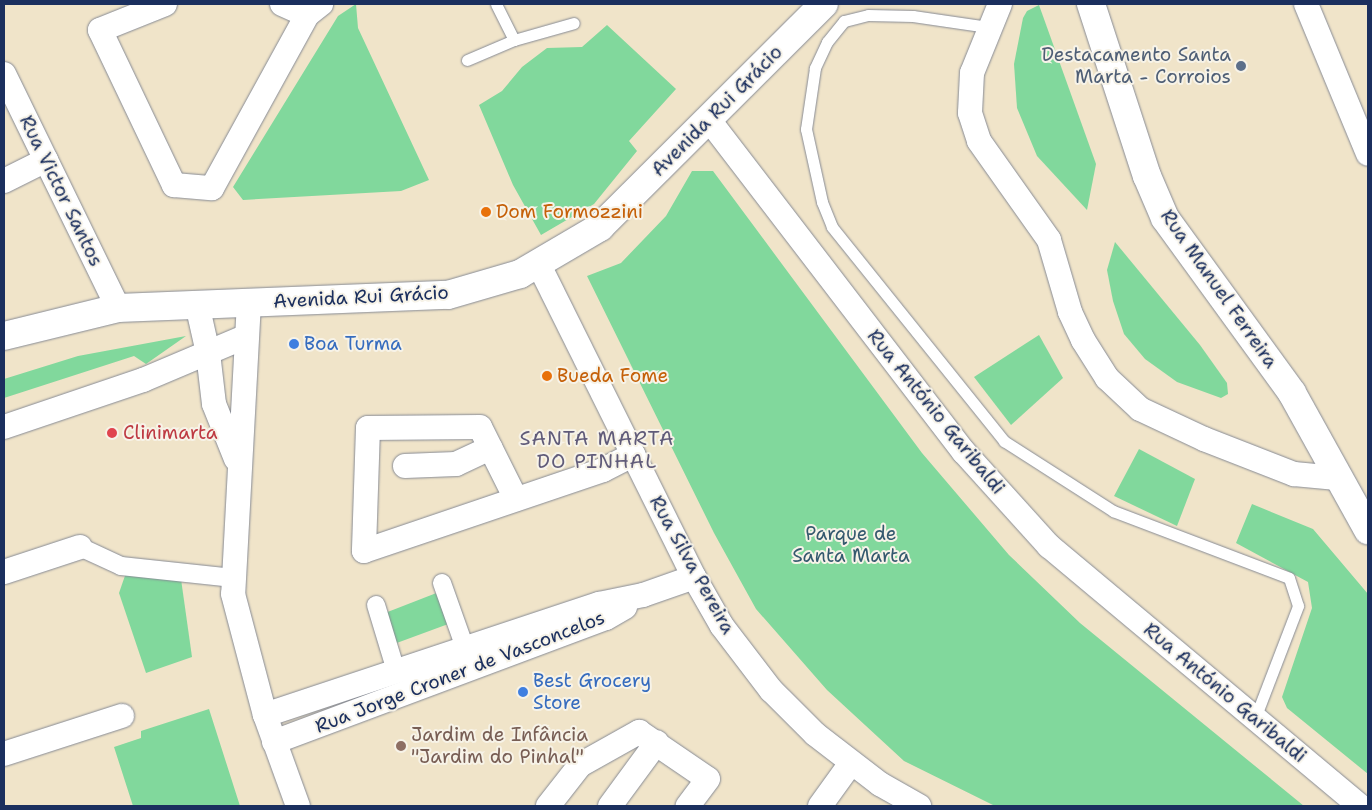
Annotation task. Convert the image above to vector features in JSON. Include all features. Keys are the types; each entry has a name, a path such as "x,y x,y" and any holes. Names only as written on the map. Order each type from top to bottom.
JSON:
{"street":[{"path":"165,4 100,30 174,186 212,188 314,9 282,4"},
{"name":"Avenida Rui Grácio","path":"4,336 118,308 448,295 496,283 539,265 600,227 824,4"},
{"path":"1000,4 988,27 972,72 970,113 979,141 1049,240 1070,312 1083,340 1107,378 1140,409 1204,439 1294,474 1337,478"},
{"name":"Rua Manuel Ferreira","path":"1091,4 1147,176 1165,218 1292,393 1337,478 1368,530"},
{"path":"1306,4 1368,154"},
{"name":"Rua Victor Santos","path":"4,74 118,308"},
{"name":"Rua António Garibaldi","path":"708,120 964,452 1036,531 1360,806"},
{"path":"4,181 46,160"},
{"name":"Rua Silva Pereira","path":"539,265 694,577 722,626 771,690 815,734 880,784 919,806"},
{"path":"249,302 245,337 233,594 265,715 298,806"},
{"path":"198,304 208,352 214,404 239,465"},
{"path":"4,427 185,362 245,337"},
{"path":"516,499 480,427 368,428 364,551 603,470 633,455"},
{"path":"405,466 456,464 491,448"},
{"path":"4,572 80,547 121,566 233,578"},
{"name":"Rua Jorge Croner de Vasconcelos","path":"265,715 599,604 643,595 694,577"},
{"path":"442,583 465,648"},
{"name":"Rua Jorge Croner de Vasconcelos","path":"274,742 606,618 643,595"},
{"path":"376,605 396,671"},
{"path":"4,754 122,716"},
{"path":"548,806 580,765 637,732 657,742 708,779 688,806"},
{"path":"610,806 657,742"},
{"path":"820,806 851,763"}],"lane":[{"path":"496,4 514,40"},
{"path":"988,27 912,16 868,15 844,21 827,42 815,68 806,129 822,202 832,227 1004,441 1113,511 1289,578 1298,606 1255,718"},
{"path":"467,60 514,40 574,23"}],"green space":[{"path":"356,4 358,28 429,180 401,191 243,200 233,187 338,16"},
{"path":"1039,5 1096,164 1087,210 1037,156 1017,108 1014,64 1023,18 1027,11"},
{"path":"607,25 676,89 629,141 637,151 594,204 541,235 513,185 479,105 502,91 522,67 547,48 582,47"},
{"name":"Parque de Santa Marta","path":"692,171 713,171 922,453 1009,555 1080,623 1304,806 995,806 904,761 827,690 756,609 714,533 587,276 621,263 666,216"},
{"path":"1115,242 1200,345 1227,383 1228,394 1221,398 1177,382 1145,359 1124,334 1113,301 1107,270"},
{"path":"1039,335 1063,378 1011,425 974,377"},
{"path":"186,336 146,364 134,356 4,398 4,379 78,356"},
{"path":"1139,449 1195,479 1177,526 1114,496"},
{"path":"1252,504 1313,529 1368,594 1368,774 1287,708 1282,697 1312,608 1308,582 1236,543"},
{"path":"128,567 180,572 192,657 146,673 119,593"},
{"path":"439,592 451,623 394,644 385,613"},
{"path":"209,709 240,806 133,806 114,747 141,738 141,731"}],"place":[{"name":"Destacamento Santa Marta - Corroios","path":"1241,66"},
{"name":"Dom Formozzini","path":"486,212"},
{"name":"Boa Turma","path":"294,344"},
{"name":"Bueda Fome","path":"547,376"},
{"name":"Clinimarta","path":"112,433"},
{"name":"Best Grocery Store","path":"523,692"},
{"name":"Jardim de Infância \"Jardim do Pinhal\"","path":"401,746"}],"district":[{"name":"SANTA MARTA DO PINHAL","path":"597,450"}]}
